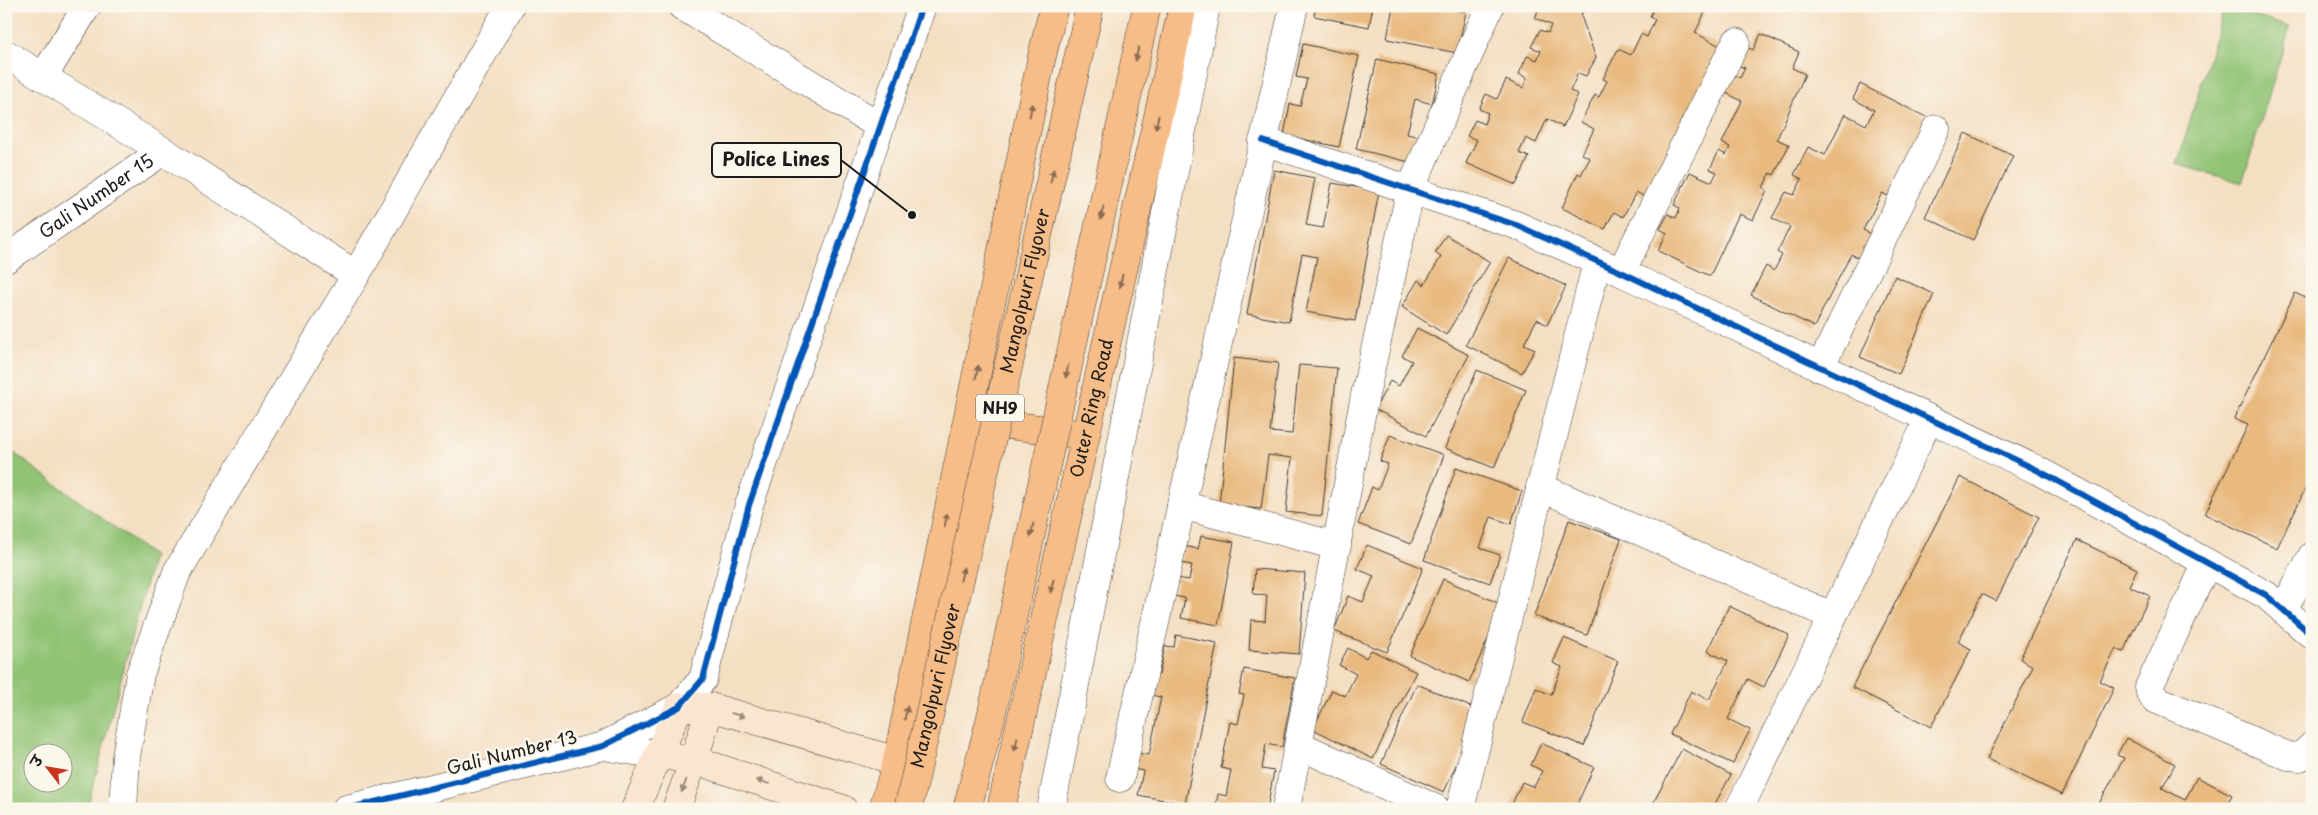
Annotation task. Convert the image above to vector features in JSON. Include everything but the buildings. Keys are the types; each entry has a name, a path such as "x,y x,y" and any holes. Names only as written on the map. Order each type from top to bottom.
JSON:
{"main road":[{"path":"883,809 896,761 1042,56 1054,6"},
{"name":"Mangolpuri Flyover","path":"908,809 1090,6"},
{"path":"967,809 990,721 1147,6"},
{"name":"Outer Ring Road","path":"1001,809 1183,6"},
{"path":"967,420 1086,436"},
{"path":"635,809 660,755 679,707 710,707 896,761"},
{"path":"676,809 694,760 710,707"},
{"path":"660,755 694,760 798,801 843,809"}],"street":[{"path":"43,77 87,6"},
{"path":"122,809 126,757 140,674 177,572 356,275 510,6"},
{"path":"682,6 880,126"},
{"path":"679,707 703,679 749,505 922,6"},
{"path":"1051,809 1206,6"},
{"path":"1120,778 1294,6"},
{"path":"1286,809 1365,395 1410,188 1490,6"},
{"path":"1460,809 1540,487 1609,267 1736,42"},
{"path":"6,54 163,151 356,275"},
{"path":"1820,368 1936,129"},
{"path":"1263,141 1410,188 1516,225 1609,267 2037,470 2266,595 2312,635"},
{"name":"Gali Number 15","path":"6,259 163,151"},
{"path":"1739,809 1929,419"},
{"path":"1540,487 1832,616"},
{"path":"1182,505 1337,546"},
{"path":"2283,610 2312,556"},
{"path":"2207,563 2149,687 2150,693 2155,699 2288,756 2300,757 2312,746"},
{"path":"703,679 710,707"},
{"name":"Gali Number 13","path":"346,809 603,746 679,707"},
{"path":"1299,745 1436,809"},
{"name":"Gali Number 13","path":"603,746 660,755"}],"green space":[{"path":"2224,7 2290,27 2242,183 2177,164"},
{"path":"6,447 153,556 87,809 6,809"}],"cycle path":[{"path":"346,809 603,746 679,707 703,679 749,505 922,6"},
{"path":"1263,141 1516,225 1621,272 2037,470 2266,595 2312,635"}],"place":[{"name":"Police Lines","path":"912,215"}]}
